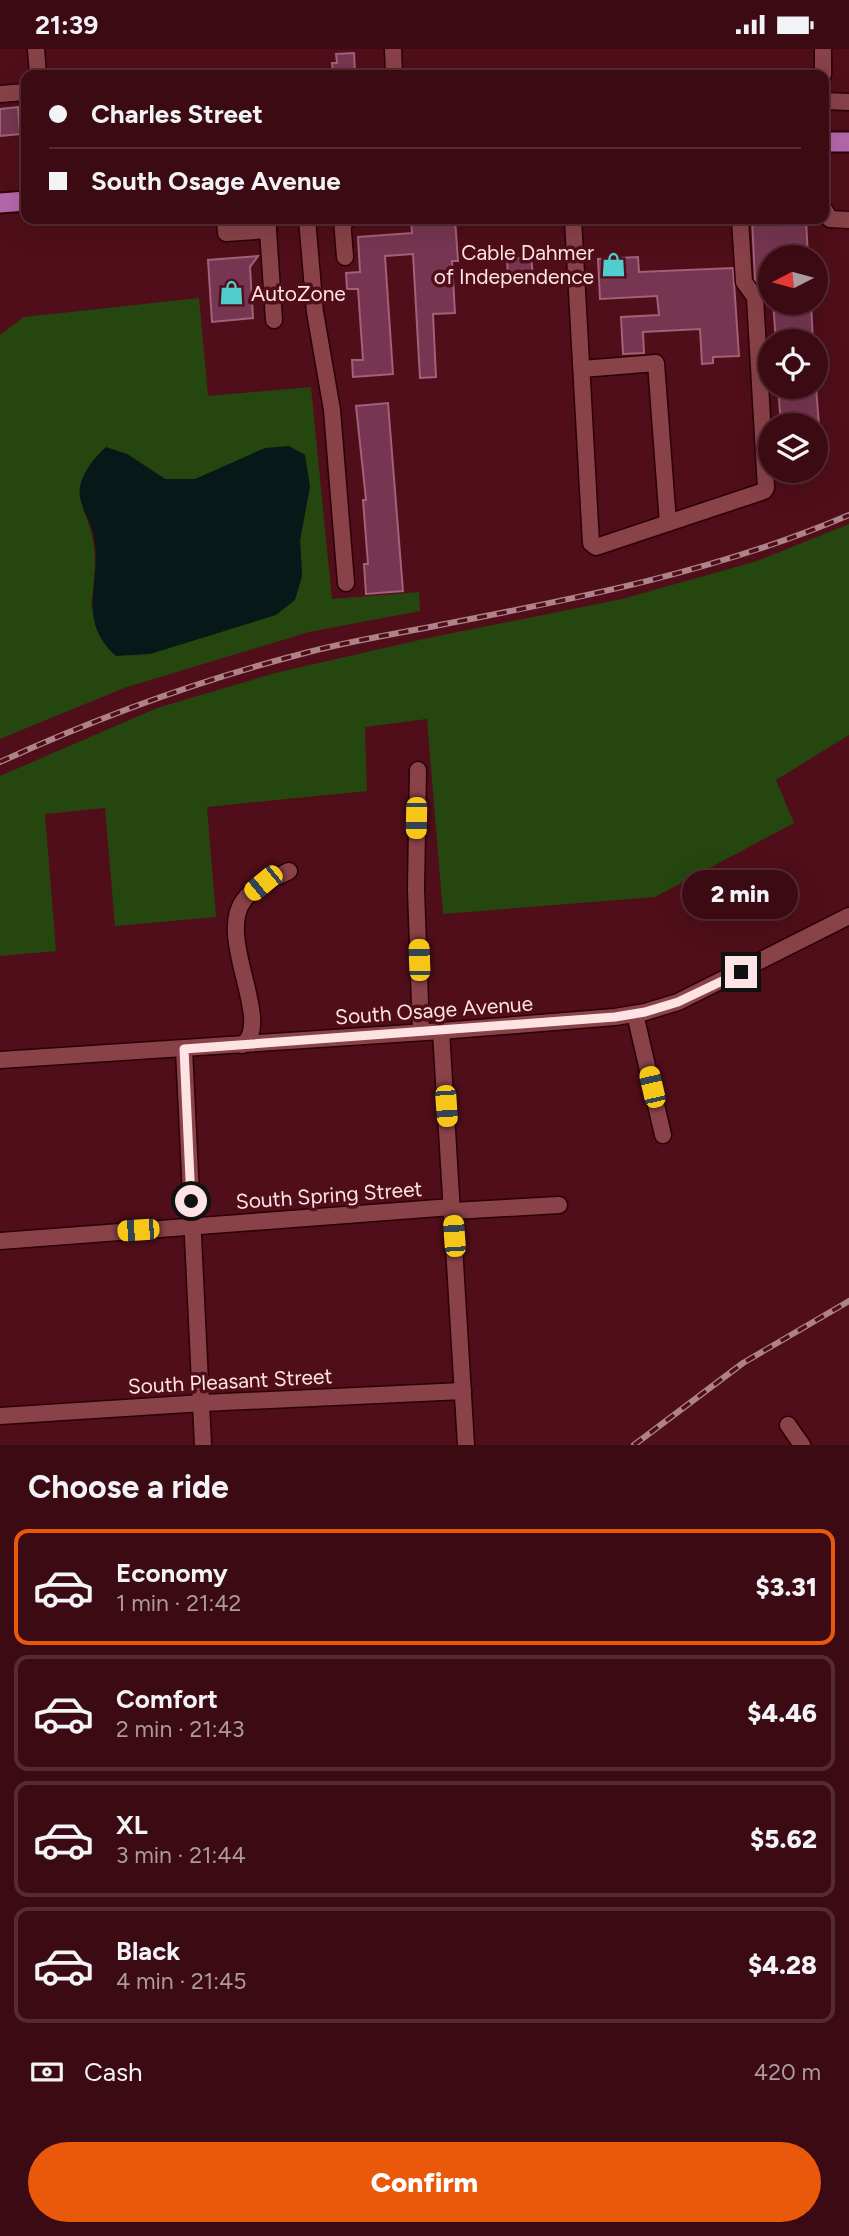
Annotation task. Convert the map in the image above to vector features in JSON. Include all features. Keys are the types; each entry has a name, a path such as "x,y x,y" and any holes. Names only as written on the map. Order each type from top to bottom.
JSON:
{"main road":[{"path":"829,142 849,142"},
{"path":"0,203 21,201"}],"street":[{"path":"36,49 38,70"},
{"path":"393,49 394,70"},
{"path":"823,49 823,70"},
{"path":"0,94 21,92"},
{"path":"829,101 849,102"},
{"path":"829,217 849,220"},
{"path":"225,224 226,233 268,224 274,320"},
{"path":"307,224 315,312 332,409 346,583"},
{"path":"342,224 345,257"},
{"path":"573,224 593,546 596,547 764,491 766,488 755,297 744,282 740,224"},
{"path":"582,369 656,363 668,523"},
{"path":"418,770 416,865 421,1032"},
{"path":"242,1045 249,1039 251,1002 237,952 235,918 245,898 263,883 289,871"},
{"name":"South Osage Avenue","path":"0,1060 441,1031 635,1014 678,1002 849,916"},
{"path":"635,1014 663,1135"},
{"path":"441,1031 466,1445"},
{"path":"184,1049 203,1445"},
{"name":"South Spring Street","path":"0,1241 452,1209 559,1205"},
{"name":"South Pleasant Street","path":"0,1416 203,1402 463,1391"},
{"path":"788,1425 802,1445"}],"green space":[{"path":"199,298 208,396 311,387 332,599 419,592 420,611 309,632 124,688 0,739 0,335 24,317","holes":["127,454 165,479 195,479 221,470 310,486 300,540 302,576 91,609 94,547 83,509"]},
{"path":"849,524 849,735 776,780 794,823 655,897 443,914 427,719 365,727 367,791 207,807 216,917 115,926 105,808 45,814 56,951 0,956 0,776 157,708 275,673 428,638 622,599 757,561"}],"shaded area":[{"path":"289,446 305,455 310,486 300,540 302,576 295,600 276,615 150,654 116,656 103,642 93,612 96,550 93,533 82,505 80,487 94,460 106,447 127,454 165,479 195,479 265,448"}],"building":[{"path":"354,53 355,70 333,70 332,63 337,63 336,54"},
{"path":"18,107 20,134 0,136 0,109"},
{"path":"411,224 455,224 458,261 452,261 455,313 433,314 436,377 420,378 413,254 385,256 393,374 353,377 352,360 363,360 358,289 347,289 346,273 360,272 358,237 412,233"},
{"path":"752,224 806,224 807,245 758,245 758,284 755,280"},
{"name":"AutoZone","path":"258,256 250,267 253,318 212,322 208,260"},
{"path":"531,257 533,276 529,277 529,280 517,281 517,277 508,278 507,259"},
{"path":"638,257 639,272 733,268 739,356 713,357 713,363 702,364 700,329 643,332 644,353 623,354 621,317 659,315 657,296 600,299 598,259"},
{"path":"774,315 812,315 812,329 775,329"},
{"path":"779,399 817,399 818,413 780,413"},
{"path":"388,403 403,591 366,594 364,564 368,564 363,500 366,500 356,406"}],"railway":[{"path":"0,762 150,701 227,675 338,645 648,581 749,552 849,515"},
{"path":"634,1445 743,1363 849,1301"}],"place":[{"name":"Cable Dahmer of Independence","path":"614,264"},
{"name":"AutoZone","path":"231,293"}],"route":[{"path":"191,1201 184,1049 615,1017 678,1002 741,972"}]}
